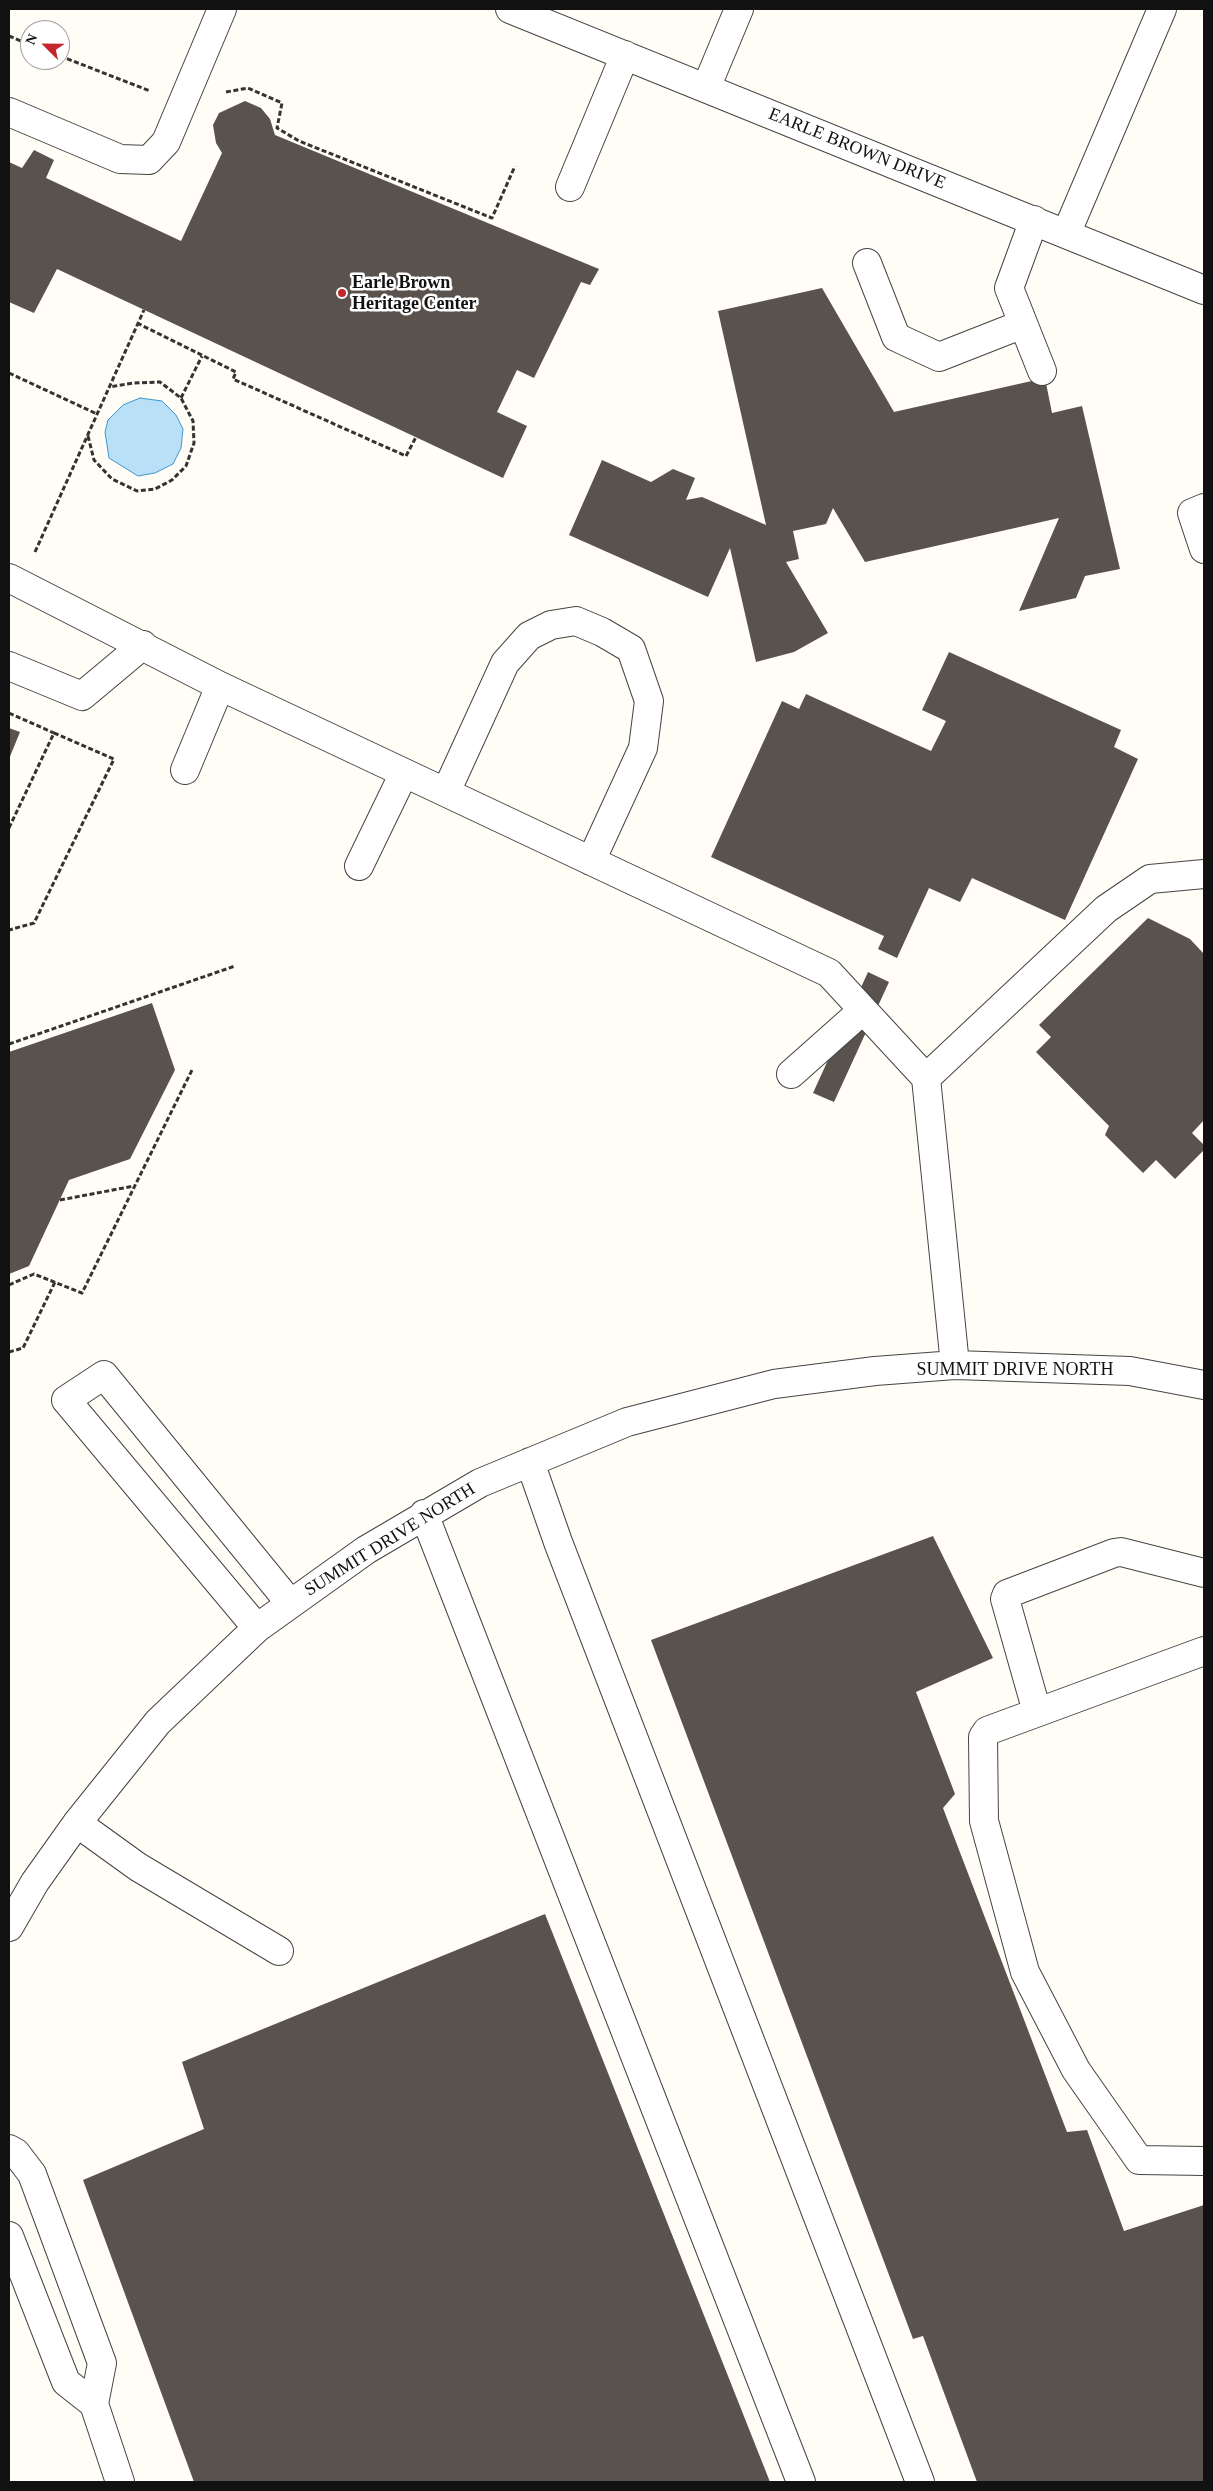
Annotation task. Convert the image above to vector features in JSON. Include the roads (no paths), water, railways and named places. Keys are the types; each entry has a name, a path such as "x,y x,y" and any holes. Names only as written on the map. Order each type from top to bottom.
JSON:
{"street":[{"path":"9,112 120,159 149,160 166,142 222,9"},
{"name":"EARLE BROWN DRIVE","path":"510,9 1204,290"},
{"path":"706,88 739,9"},
{"path":"1066,234 1162,9"},
{"path":"570,187 625,55"},
{"path":"1034,220 1009,288 1042,371"},
{"path":"867,263 896,337 939,357 1023,324"},
{"path":"1204,508 1192,512 1204,549"},
{"path":"15,581 220,686 829,973 926,1078 955,1366"},
{"path":"446,792 504,663 529,636 551,625 576,621 602,632 631,649 649,701 643,748 591,861"},
{"path":"9,666 82,696 144,646"},
{"path":"185,770 220,686"},
{"path":"359,866 404,773"},
{"path":"926,1078 1106,909 1150,879 1204,874"},
{"path":"790,1074 864,1010"},
{"name":"SUMMIT DRIVE NORTH","path":"9,1927 35,1882 76,1823 158,1722 257,1628 366,1550 424,1514 480,1483 627,1422 774,1384 875,1371 955,1366 1130,1371 1204,1385"},
{"path":"257,1628 66,1400 104,1375 290,1603"},
{"path":"530,1462 558,1542 920,2482"},
{"path":"424,1514 801,2482"},
{"path":"1037,1712 1005,1598 1007,1594 1121,1552 1204,1573"},
{"path":"1204,1651 987,1731 983,1737 984,1821 1025,1972 1076,2070 1137,2157 1144,2160 1204,2161"},
{"path":"76,1823 138,1867 279,1951"},
{"path":"9,2149 16,2153 32,2174 102,2363 94,2404 120,2482"},
{"path":"9,2236 66,2382 94,2404"}],"water":[{"path":"140,398 162,401 176,415 183,429 181,448 173,464 155,473 138,476 109,458 105,432 108,420 123,405"}],"place":[{"name":"Earle Brown Heritage Center","path":"342,293"}]}
